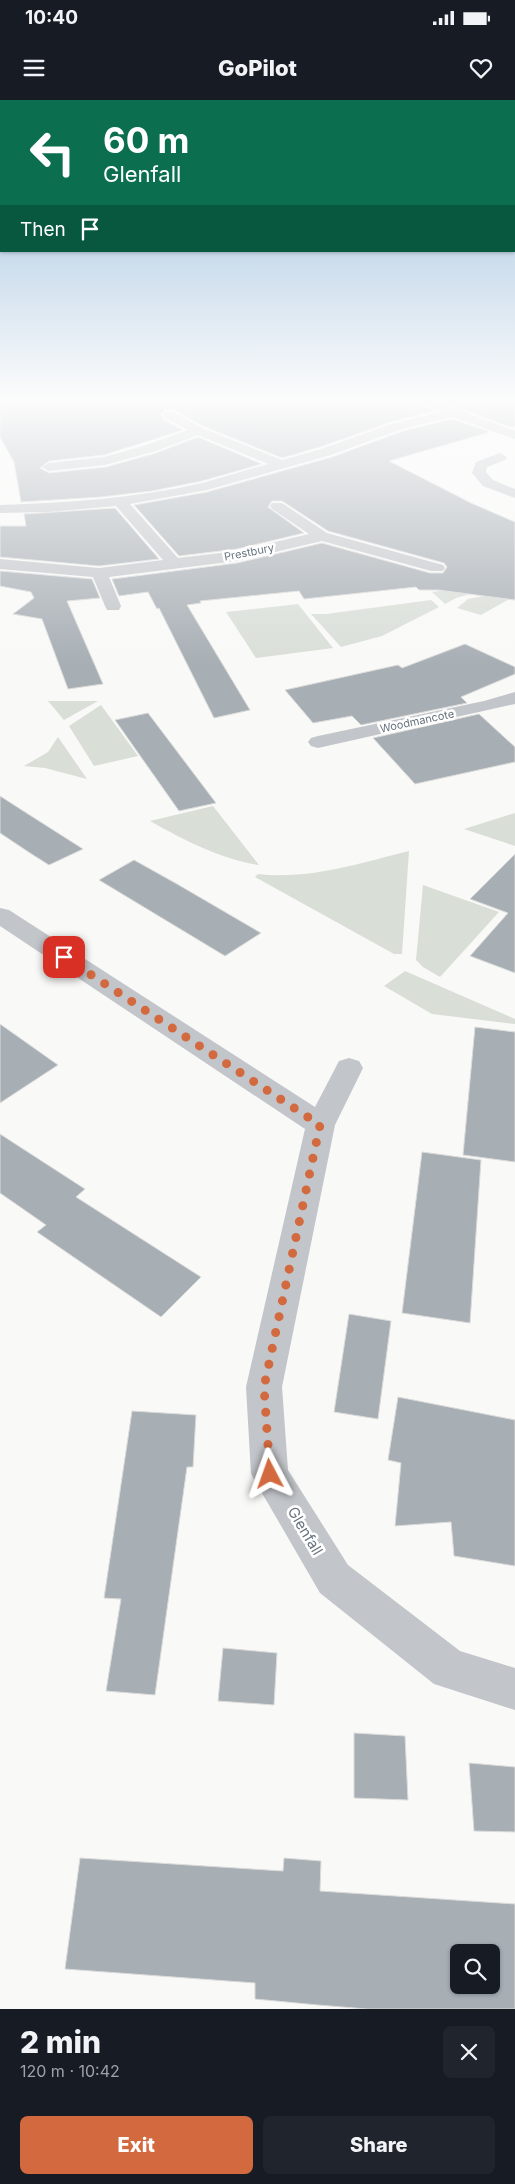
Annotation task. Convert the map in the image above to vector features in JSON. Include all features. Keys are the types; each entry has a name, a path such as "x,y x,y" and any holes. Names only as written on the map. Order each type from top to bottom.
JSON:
{"street":[{"path":"0,509 48,508 120,501 201,487"},
{"path":"498,487 515,494"},
{"path":"120,501 174,563"},
{"name":"Prestbury","path":"277,506 322,536 438,568"},
{"name":"Prestbury","path":"0,564 99,573 237,556 322,536"},
{"path":"99,573 112,606"},
{"name":"Woodmancote","path":"318,742 487,706 515,698"},
{"path":"0,915 320,1125"},
{"name":"Glenfall","path":"349,1068 320,1125 264,1387 270,1474 334,1579 450,1669 515,1689"}],"shaded area":[{"path":"515,581 456,598 445,604 432,592"},
{"path":"515,590 515,596 481,615 457,608 468,599"},
{"path":"431,600 439,607 382,636 341,647 311,614 326,614"},
{"path":"298,604 333,648 256,658 226,612"},
{"path":"48,701 98,701 64,720"},
{"path":"101,705 138,756 94,766 69,726"},
{"path":"58,737 87,779 45,768 24,766 48,752"},
{"path":"213,806 259,865 216,853 189,842 150,821"},
{"path":"515,813 515,846 464,829"},
{"path":"409,851 402,954 394,954 255,877 258,874 296,875 315,873"},
{"path":"423,885 499,912 440,977 423,967 416,960"},
{"path":"405,971 515,1019 515,1024 432,1014 384,986"}],"building":[{"path":"18,487 172,487 101,497 21,502"},
{"path":"225,487 440,487 515,522 515,600 438,590 419,590 416,587 304,599 299,591 200,601 201,603 187,605 250,710 214,718 159,608 157,609 148,592 119,596 112,579 237,563 322,543 430,573 443,573 447,567 444,563 328,531 282,501 272,501 268,507 304,533 237,549 179,556 134,505"},
{"path":"115,508 159,559 99,566 0,557 0,526 26,526 24,514"},
{"path":"0,571 92,579 100,598 67,601 103,684 68,689 42,619 13,614 34,598 31,592 0,586"},
{"path":"465,644 515,667 515,674 461,697 467,703 361,725 352,716 313,723 285,690 398,665 402,668"},
{"path":"148,713 216,803 179,811 115,720"},
{"path":"479,714 515,747 515,762 415,784 373,738"},
{"path":"0,796 83,849 49,865 30,853 0,833"},
{"path":"515,854 515,973 470,956 508,913 470,899"},
{"path":"134,860 261,933 225,956 99,880"},
{"path":"0,1024 58,1065 0,1103"},
{"path":"475,1027 515,1032 515,1162 463,1155"},
{"path":"0,1134 85,1189 76,1197 201,1277 161,1317 37,1232 46,1225 0,1193"},
{"path":"422,1152 481,1160 470,1323 402,1313"},
{"path":"349,1314 391,1321 378,1419 334,1412"},
{"path":"398,1397 515,1420 515,1566 454,1556 451,1522 395,1526 401,1463 388,1460"},
{"path":"132,1411 196,1415 193,1467 187,1467 155,1695 106,1691 121,1599 104,1598"},
{"path":"223,1648 277,1653 274,1705 218,1701"},
{"path":"354,1733 405,1736 408,1800 354,1798"},
{"path":"469,1763 515,1767 515,1832 474,1831"},
{"path":"80,1858 283,1871 284,1858 321,1861 320,1891 515,1904 515,2009 367,2009 255,1999 255,1983 65,1969"}],"route":[{"path":"64,957 320,1125 264,1387 270,1474"}]}
